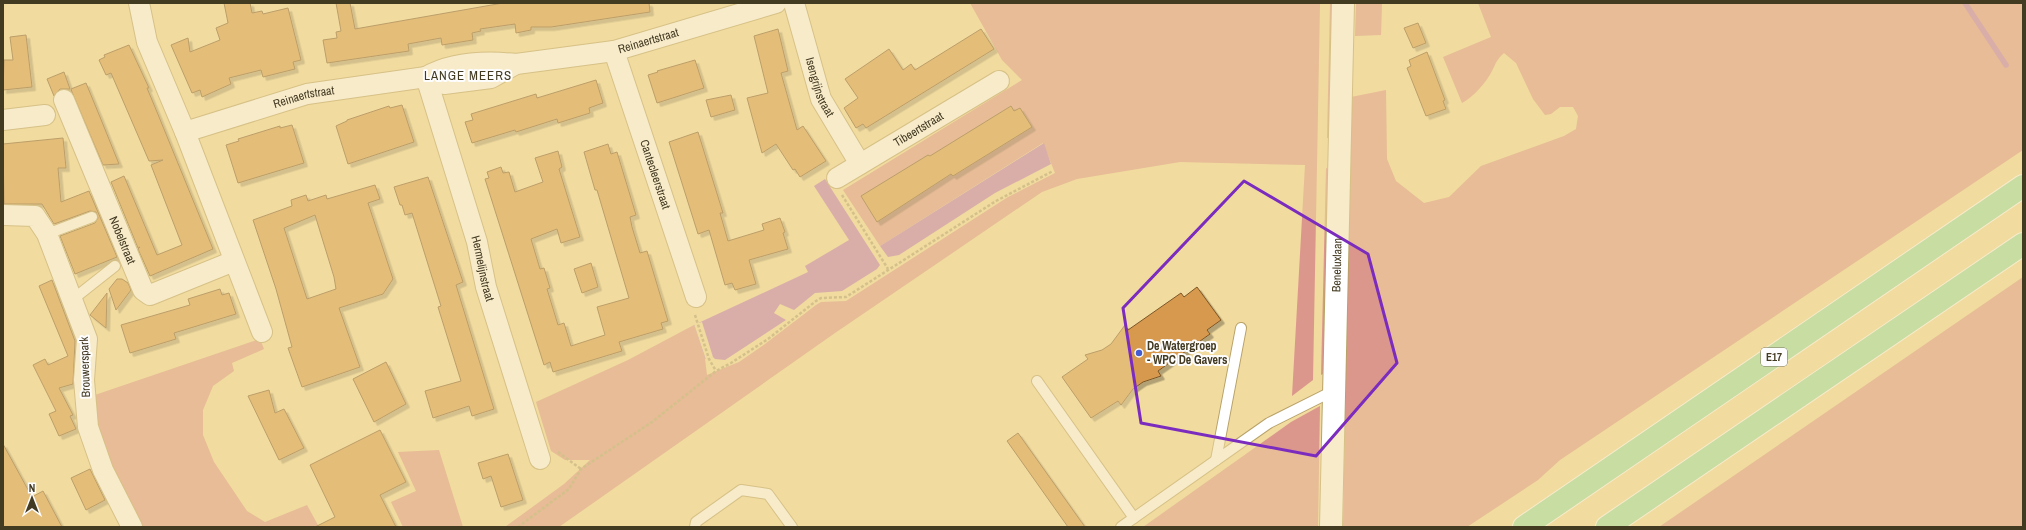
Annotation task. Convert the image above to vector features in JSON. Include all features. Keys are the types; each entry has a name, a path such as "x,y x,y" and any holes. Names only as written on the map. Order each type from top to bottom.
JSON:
{"highway":[{"name":"E17","path":"1524,527 2023,186"},
{"path":"1607,527 2023,244"}],"street":[{"path":"139,3 147,42 185,132 262,332"},
{"name":"Reinaertstraat","path":"185,132 308,94 426,77 444,84 491,78 516,64 614,50 776,3"},
{"name":"Isengrijnstraat","path":"794,3 821,99 860,164"},
{"name":"Beneluxlaan","path":"1331,527 1343,3"},
{"name":"Cantecleerstraat","path":"614,50 696,297"},
{"name":"Hermelijnstraat","path":"426,77 477,242 486,287 540,459"},
{"name":"Tibeertstraat","path":"838,178 999,81"},
{"name":"Nobelstraat","path":"64,100 143,290 150,294 234,261"},
{"path":"3,120 45,115"},
{"name":"Brouwerspark","path":"3,215 35,216 47,234 87,339 84,380 88,427 103,470 132,527"}],"lane":[{"path":"47,234 92,217"},
{"path":"72,300 115,266"},
{"path":"1216,460 1241,328"},
{"path":"1038,381 1134,518"},
{"path":"1121,527 1268,423 1334,390"},
{"path":"695,527 696,522 741,490 768,494 792,527"}],"path":[{"path":"518,527 569,489 581,469 652,422 716,371 732,363 768,339 818,299 846,297 996,201 1053,171"},
{"path":"838,178 836,184 888,269"},
{"path":"698,323 709,358 716,371"}],"highlighted area":[{"path":"1244,181 1368,254 1397,363 1316,456 1141,423 1123,308"}],"shaded area":[{"path":"970,3 1320,3 1313,380 1292,396 1305,165 1180,162 1077,179 1042,192 835,333 559,527 505,527 564,484 590,460 565,460 551,451 536,402 628,360 694,325 705,359 707,375 739,362 821,302 846,301 1008,197 1055,173 1043,143 880,246 843,190 1022,80 1002,60"},
{"path":"1330,3 1337,3 1333,137 1327,138"},
{"path":"1356,3 1382,3 1381,35 1355,36"},
{"path":"1478,3 2023,3 2023,150 1560,460 1538,480 1467,527 1343,527 1351,97 1386,90 1387,159 1396,181 1424,203 1449,197 1481,166 1564,136 1576,129 1578,116 1573,107 1560,107 1551,114 1545,115 1533,99 1516,63 1504,53 1498,59 1483,85 1462,103 1443,57 1491,37"},
{"path":"1044,143 1051,164 995,193 899,255 888,257 880,246"},
{"path":"1326,168 1333,170 1328,371 1321,375"},
{"path":"825,179 880,265 877,269 842,291 815,293 794,310 780,304 774,313 786,320 725,360 715,359 713,357 705,359 694,325 808,272 805,266 849,240 814,186"},
{"path":"2023,277 2023,527 1659,527"},
{"path":"260,339 264,349 232,363 234,371 213,386 203,410 203,435 214,462 247,511 265,522 307,505 319,527 138,527 107,467 89,397"},
{"path":"1320,406 1318,527 1143,527 1291,422"},
{"path":"439,450 463,527 403,527 391,502 416,491 398,452"}],"pier":[{"path":"702,322 713,357 706,360 694,324"}],"building":[{"path":"224,3 250,3 252,13 262,11 263,14 288,8 301,60 293,62 295,69 263,77 261,70 229,78 231,84 202,97 200,90 192,93 171,45 188,38 190,52 220,40 216,28 228,23"},
{"path":"336,3 350,3 355,29 503,3 649,3 650,12 551,27 531,27 531,30 516,33 515,24 480,29 481,31 472,33 473,40 442,45 441,38 408,44 409,51 327,63 323,40 337,38 336,32 341,31"},
{"path":"1418,23 1426,43 1413,48 1404,28"},
{"path":"778,29 788,71 781,73 797,130 803,126 826,161 800,177 795,169 793,170 776,144 762,153 747,98 768,93 754,36"},
{"path":"981,29 994,49 866,128 863,124 856,128 844,108 858,98 845,79 889,49 903,70 911,64 915,70"},
{"path":"26,35 32,87 3,90 4,60 13,60 10,37"},
{"path":"129,45 149,88 147,88 213,249 150,276 138,249 140,247 138,248 111,182 124,176 157,255 182,245 151,165 163,160 149,161 111,73 106,75 99,60 105,57 104,55"},
{"path":"1427,52 1445,100 1443,101 1446,109 1426,116 1407,68 1411,66 1409,60"},
{"path":"695,60 704,88 657,103 648,75"},
{"path":"64,72 70,89 60,89 54,96 47,79"},
{"path":"596,80 603,103 589,108 590,113 558,123 557,119 516,132 515,130 472,143 465,122 473,120 471,114 536,94 537,98"},
{"path":"86,83 119,164 103,165 72,92 71,89"},
{"path":"731,95 735,110 711,117 706,100"},
{"path":"402,105 414,142 348,164 336,126 347,120 389,106 390,108"},
{"path":"1011,106 1014,111 1020,108 1032,127 953,176 951,174 877,222 861,196 928,155 930,156"},
{"path":"292,125 304,163 238,183 226,145 239,141 238,139 280,126 280,128"},
{"path":"698,132 723,213 720,213 728,241 764,230 762,224 780,218 785,232 783,233 788,249 749,260 756,284 735,290 732,283 725,285 709,230 698,234 669,142"},
{"path":"63,138 66,168 58,168 61,202 89,191 117,257 75,274 60,236 95,223 98,218 96,212 90,211 54,224 42,204 4,204 3,144"},
{"path":"608,144 611,154 617,152 636,215 630,217 632,227 640,253 647,251 668,321 661,323 663,329 619,342 622,351 553,372 550,362 544,365 485,179 489,178 487,172 501,167 503,173 509,172 515,192 543,182 535,158 558,151 562,167 559,169 580,237 561,243 557,229 531,239 540,269 544,268 550,288 547,289 558,325 564,323 571,346 605,335 597,307 629,298 597,190 595,190 584,152"},
{"path":"428,177 463,282 456,285 494,409 472,416 469,406 433,418 425,391 461,381 438,307 441,306 412,213 405,215 394,187"},
{"path":"375,185 380,199 368,203 393,279 383,294 339,308 360,367 302,387 288,348 292,347 276,289 253,220 292,206 291,200 306,195 308,201 326,195 327,199","holes":["315,215 334,277 336,289 307,299 284,228"]},
{"path":"591,263 598,287 582,293 574,269"},
{"path":"117,279 122,279 128,283 131,290 116,310 109,289"},
{"path":"52,280 75,341 73,384 59,388 73,415 70,416 76,429 59,436 49,414 56,411 33,365 45,359 48,365 68,356 39,286"},
{"name":"De Watergroep - WPC De Gavers","path":"1197,287 1221,320 1207,330 1210,334 1158,371 1161,376 1143,382 1133,389 1121,405 1118,401 1091,418 1062,377 1088,359 1085,355 1102,350 1111,344 1125,325 1128,330 1181,293 1184,297"},
{"path":"220,289 222,295 229,293 236,314 174,333 176,339 130,353 121,325 190,305 188,299"},
{"path":"107,293 106,328 90,315"},
{"path":"386,362 406,404 374,422 353,379"},
{"path":"269,390 275,413 284,409 304,448 279,460 248,396"},
{"path":"380,430 406,482 380,495 396,527 315,527 335,517 310,465"},
{"path":"1018,433 1085,527 1068,527 1007,441"},
{"path":"3,444 32,497 43,491 62,527 3,527"},
{"path":"508,454 523,500 501,507 491,476 483,479 478,463"},
{"path":"90,469 105,500 86,510 71,478"}],"waterway":[{"path":"1965,3 2006,65"}],"place":[{"name":"De Watergroep - WPC De Gavers","path":"1139,353"}],"district":[{"name":"LANGE MEERS","path":"468,75"}]}
